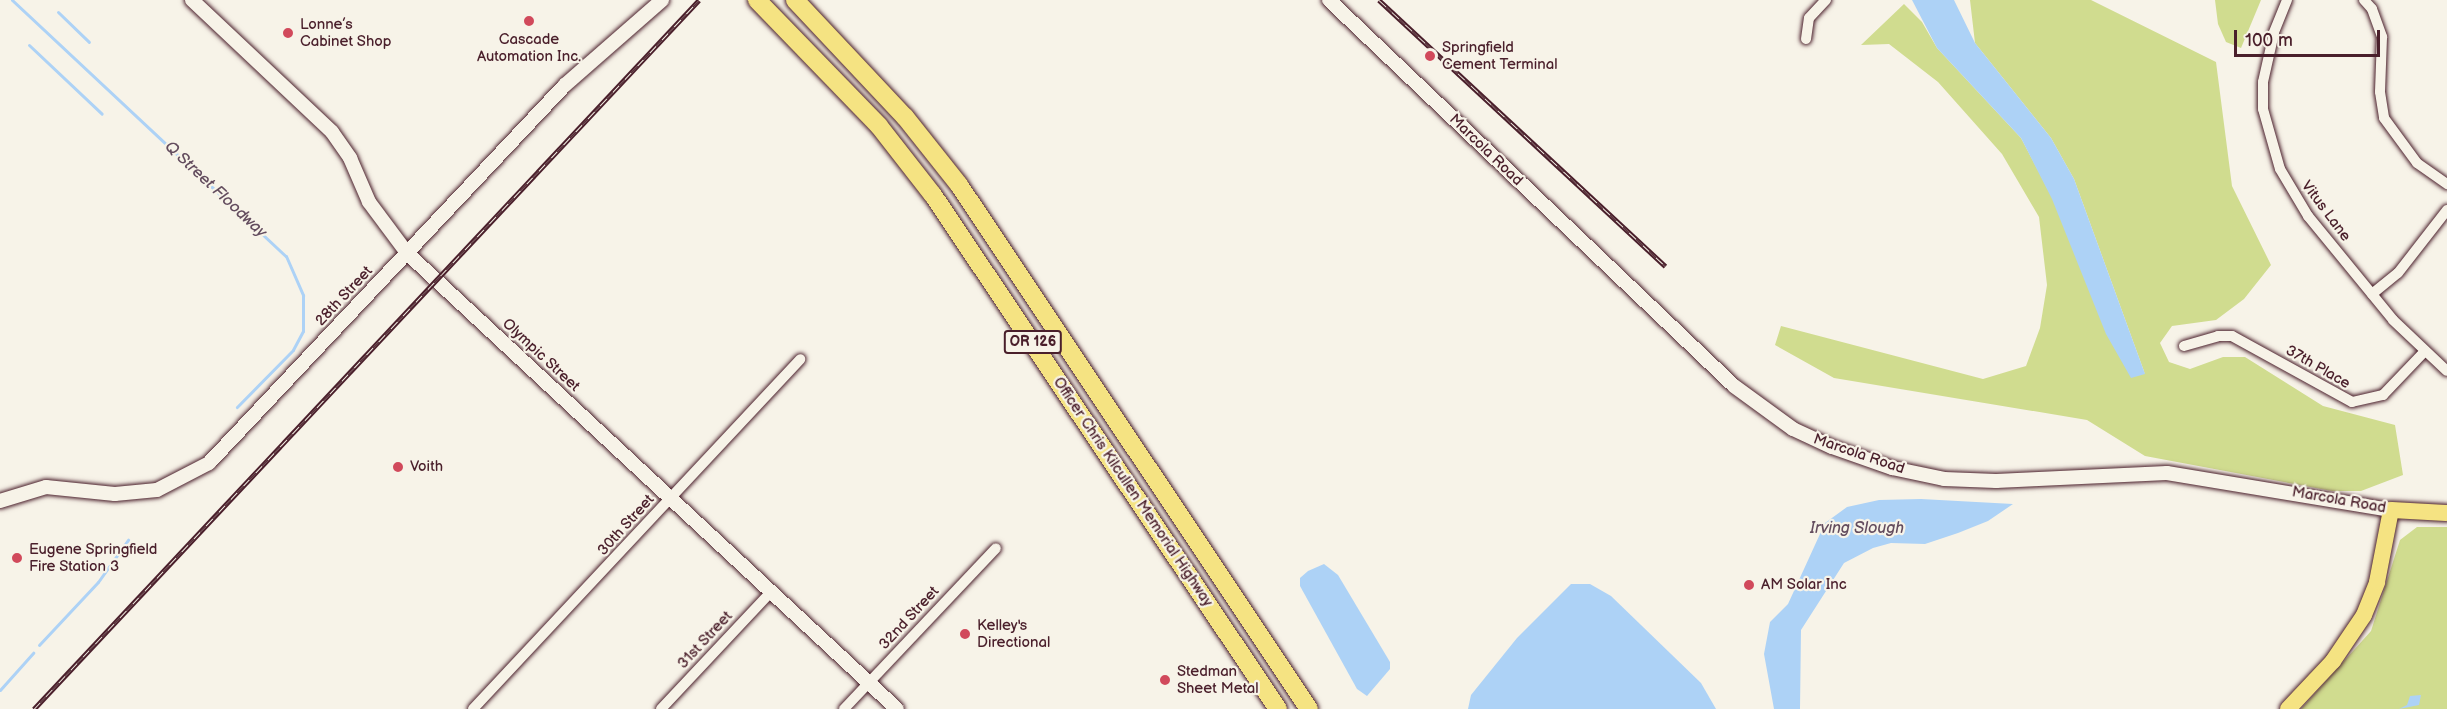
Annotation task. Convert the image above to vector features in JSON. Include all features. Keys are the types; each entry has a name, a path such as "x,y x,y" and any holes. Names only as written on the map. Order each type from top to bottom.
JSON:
{"highway":[{"name":"Officer Chris Kilcullen Memorial Highway","path":"757,0 879,126 933,195 1278,709"},
{"name":"Officer Chris Kilcullen Memorial Highway","path":"795,0 905,117 960,185 1309,709"}],"main road":[{"name":"Olympic Street","path":"192,0 332,132 350,158 369,202 407,253 897,709"},
{"name":"28th Street","path":"0,501 46,486 135,494 157,490 192,475 227,445 565,85 662,0"},
{"name":"Marcola Road","path":"1329,0 1734,386 1793,429 1832,447 1892,468 1944,478 1996,481 2167,473 2391,510 2447,513"},
{"path":"2288,709 2333,661 2364,615 2377,582 2391,510"}],"street":[{"path":"1806,39 1809,18 1826,0"},
{"name":"Vitus Lane","path":"2287,0 2274,33 2263,82 2269,140 2293,195 2372,294 2425,351 2447,371"},
{"path":"2364,0 2372,9 2382,37 2380,92 2384,118 2416,163 2447,184"},
{"path":"2372,294 2398,273 2447,210"},
{"name":"37th Place","path":"2184,346 2218,336 2232,336 2352,402 2383,395 2425,351"},
{"name":"30th Street","path":"473,709 800,359"},
{"name":"32nd Street","path":"844,709 996,548"},
{"name":"31st Street","path":"660,709 771,592"}],"green space":[{"path":"1970,0 2091,0 2216,62 2232,186 2271,265 2244,299 2216,320 2172,326 2160,343 2169,362 2190,369 2223,357 2245,357 2323,406 2395,425 2403,475 2361,491 2332,491 2145,456 2087,420 1834,378 1775,345 1781,326 1983,379 2026,366 2040,328 2047,285 2039,217 2002,154 1938,82 1889,44 1861,45 1904,4 1922,22 1937,48 2021,138 2145,374 2074,179 2051,138 1975,43"},
{"path":"2215,0 2261,0 2241,48 2226,42 2218,24"},
{"path":"2417,527 2447,527 2447,709 2301,709 2371,631 2400,540"}],"water":[{"path":"1912,0 1954,0 1975,43 2051,138 2074,179 2145,374 2131,378 2106,334 2052,199 2021,138 1937,48"},
{"name":"Irving Slough","path":"1921,499 2013,504 1988,521 1958,533 1925,544 1891,543 1873,548 1844,563 1801,630 1800,709 1774,709 1764,654 1770,622 1788,604 1825,523 1847,507 1879,500"},
{"path":"1324,564 1338,575 1390,662 1390,669 1367,696 1357,689 1300,586 1300,578 1308,571"},
{"path":"1571,584 1590,584 1611,596 1701,683 1716,709 1468,709 1471,695 1517,638"},
{"path":"2421,695 2419,705 2399,709 2407,705 2410,696"}],"waterway":[{"name":"Q Street Floodway","path":"12,0 286,256 303,295 303,331 293,350 237,407"},
{"path":"58,12 89,42"},
{"path":"29,45 102,114"},
{"name":"Q Street Floodway","path":"39,645 98,582 128,540"},
{"name":"Q Street Floodway","path":"0,690 33,653"}],"railway":[{"path":"34,709 699,0"},
{"path":"1379,0 1665,266"}],"place":[{"name":"Cascade Automation Inc.","path":"529,21"},
{"name":"Lonne’s Cabinet Shop","path":"288,33"},
{"name":"Springfield Cement Terminal","path":"1430,56"},
{"name":"Voith","path":"398,467"},
{"name":"Eugene Springfield Fire Station 3","path":"17,558"},
{"name":"AM Solar Inc","path":"1749,585"},
{"name":"Kelley's Directional","path":"965,634"},
{"name":"Stedman Sheet Metal","path":"1165,680"}]}
